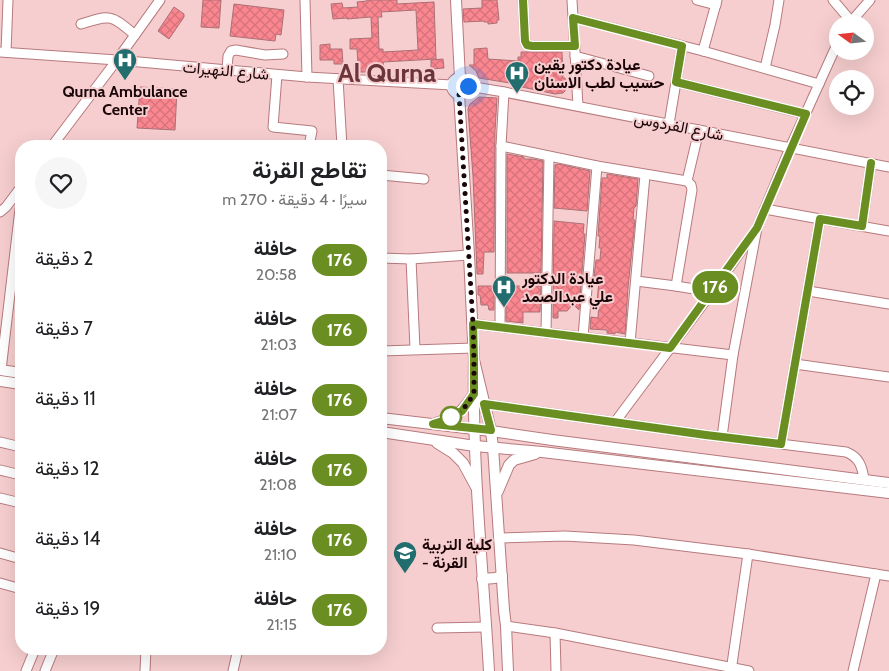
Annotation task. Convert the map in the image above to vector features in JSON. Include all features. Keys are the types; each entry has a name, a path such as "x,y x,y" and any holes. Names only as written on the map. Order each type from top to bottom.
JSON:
{"main road":[{"path":"456,0 455,92 459,94 469,255 474,348 475,446 489,671"},
{"path":"456,82 466,81 468,86 466,91 459,94"},
{"path":"474,360 491,430 493,447 508,671"},
{"path":"0,370 15,372"},
{"path":"0,381 15,383"},
{"path":"433,424 446,420 462,411 474,394"},
{"path":"387,419 491,430 552,440 889,483"},
{"path":"387,433 475,446 889,492"},
{"path":"432,440 453,453 463,463 478,490"},
{"path":"496,495 506,470 514,460 542,452"},
{"path":"482,578 502,576"},
{"path":"485,612 504,610"}],"street":[{"path":"3,52 8,0"},
{"path":"58,140 160,0"},
{"path":"305,0 307,77"},
{"path":"523,0 525,41 527,45 575,51 649,76"},
{"path":"572,0 578,106"},
{"path":"697,0 716,2 703,51"},
{"path":"765,68 779,0"},
{"path":"833,0 845,15"},
{"path":"856,15 870,0"},
{"path":"81,24 102,17 111,18 120,22 135,35"},
{"path":"573,18 703,51 819,84"},
{"path":"669,124 682,46"},
{"path":"227,70 228,56 231,51 236,50 265,55 283,54"},
{"name":"شارع النهيرات","path":"3,52 307,77 456,82"},
{"path":"722,437 733,355 757,228 790,148 830,60"},
{"path":"277,75 273,127 312,131 310,140"},
{"path":"338,79 342,140"},
{"path":"676,82 806,114"},
{"name":"شارع الفردوس","path":"468,86 889,166"},
{"path":"500,327 501,146 504,92"},
{"path":"687,181 699,130"},
{"path":"501,146 549,157 687,181 691,185 692,190 676,286"},
{"path":"546,333 549,157"},
{"path":"862,226 871,163"},
{"path":"584,337 597,166"},
{"path":"630,343 645,175"},
{"path":"387,176 424,179"},
{"path":"3,210 15,195"},
{"path":"765,209 889,231"},
{"path":"781,444 820,219"},
{"path":"615,422 757,228"},
{"path":"387,258 411,259 469,255"},
{"path":"0,370 15,256"},
{"path":"411,259 415,349"},
{"path":"636,281 712,292"},
{"path":"808,290 889,304"},
{"path":"473,324 733,355"},
{"path":"387,351 474,348"},
{"path":"795,364 889,377"},
{"path":"484,404 722,437 828,449 850,454 858,460 864,479"},
{"path":"0,442 15,446"},
{"path":"0,470 15,474"},
{"path":"0,498 15,502"},
{"path":"500,538 565,536 634,540 748,554 889,576"},
{"path":"0,553 15,557"},
{"path":"731,670 748,554"},
{"path":"853,671 876,574"},
{"path":"0,582 15,587"},
{"path":"506,626 554,633 731,670 748,671"},
{"path":"437,628 486,627"},
{"path":"554,633 556,671"},
{"path":"26,671 33,655"},
{"path":"45,671 52,655"},
{"path":"145,671 146,655"},
{"path":"233,671 237,655"}],"building":[{"path":"203,0 221,0 219,28 201,27"},
{"path":"397,0 397,4 434,2 436,59 383,62 384,68 366,68 366,72 354,72 354,65 358,64 357,49 350,49 350,39 372,38 371,17 333,19 331,4 342,3 343,8 358,7 357,2","holes":["416,10 418,50 383,52 383,49 379,49 378,17 382,17 381,12"]},
{"path":"482,0 497,0 499,20 497,20 497,23 488,24 488,22 484,21 464,22 463,9 482,8"},
{"path":"234,4 284,10 281,35 276,34 275,41 230,36"},
{"path":"174,7 184,14 184,17 169,39 158,31"},
{"path":"330,44 330,49 342,49 343,64 334,64 334,60 320,60 320,45"},
{"path":"487,48 488,59 518,61 518,57 521,57 521,52 562,52 563,78 565,78 566,84 565,91 555,94 522,87 522,85 479,78 476,71 469,65 474,65 474,49"},
{"path":"443,59 444,68 431,69 431,60"},
{"path":"140,87 177,89 175,130 137,128"},
{"path":"479,97 497,98 494,252 484,252 483,274 477,274 468,109 470,104"},
{"path":"507,154 524,157 524,159 543,161 541,273 507,273"},
{"path":"555,165 590,171 587,211 554,208"},
{"path":"607,174 638,179 636,206 634,208 633,220 635,220 625,334 607,333 607,330 590,329 591,317 598,318 599,281 595,281 594,276 596,260 600,260 601,248 599,248 600,236 598,236 602,178 607,178"},
{"path":"554,221 584,224 583,234 585,234 579,310 573,304 567,311 558,311 558,318 553,318"},
{"path":"478,286 494,286 494,310 489,310 488,305 481,305"},
{"path":"506,286 541,286 540,312 523,312 523,323 506,321"}],"bus line":[{"name":"176","path":"523,0 525,41 527,45 575,46 573,18 682,46 676,82 806,114 757,228 670,348 473,324 474,394 462,411 446,420 433,424 491,430 484,404 781,444 820,219 862,226 871,163"}],"place":[{"name":"Qurna Ambulance Center","path":"125,81"},
{"name":"عيادة دكتور يقين حسيب لطب الاسنان","path":"517,94"},
{"name":"عيادة الدكتور علي عبدالصمد","path":"504,308"},
{"name":"كلية التربية - القرنة","path":"405,574"}],"district":[{"name":"Al Qurna","path":"387,73"}],"route":[{"path":"451,417 462,411 474,394 473,324 459,94 464,93 468,86"}]}
